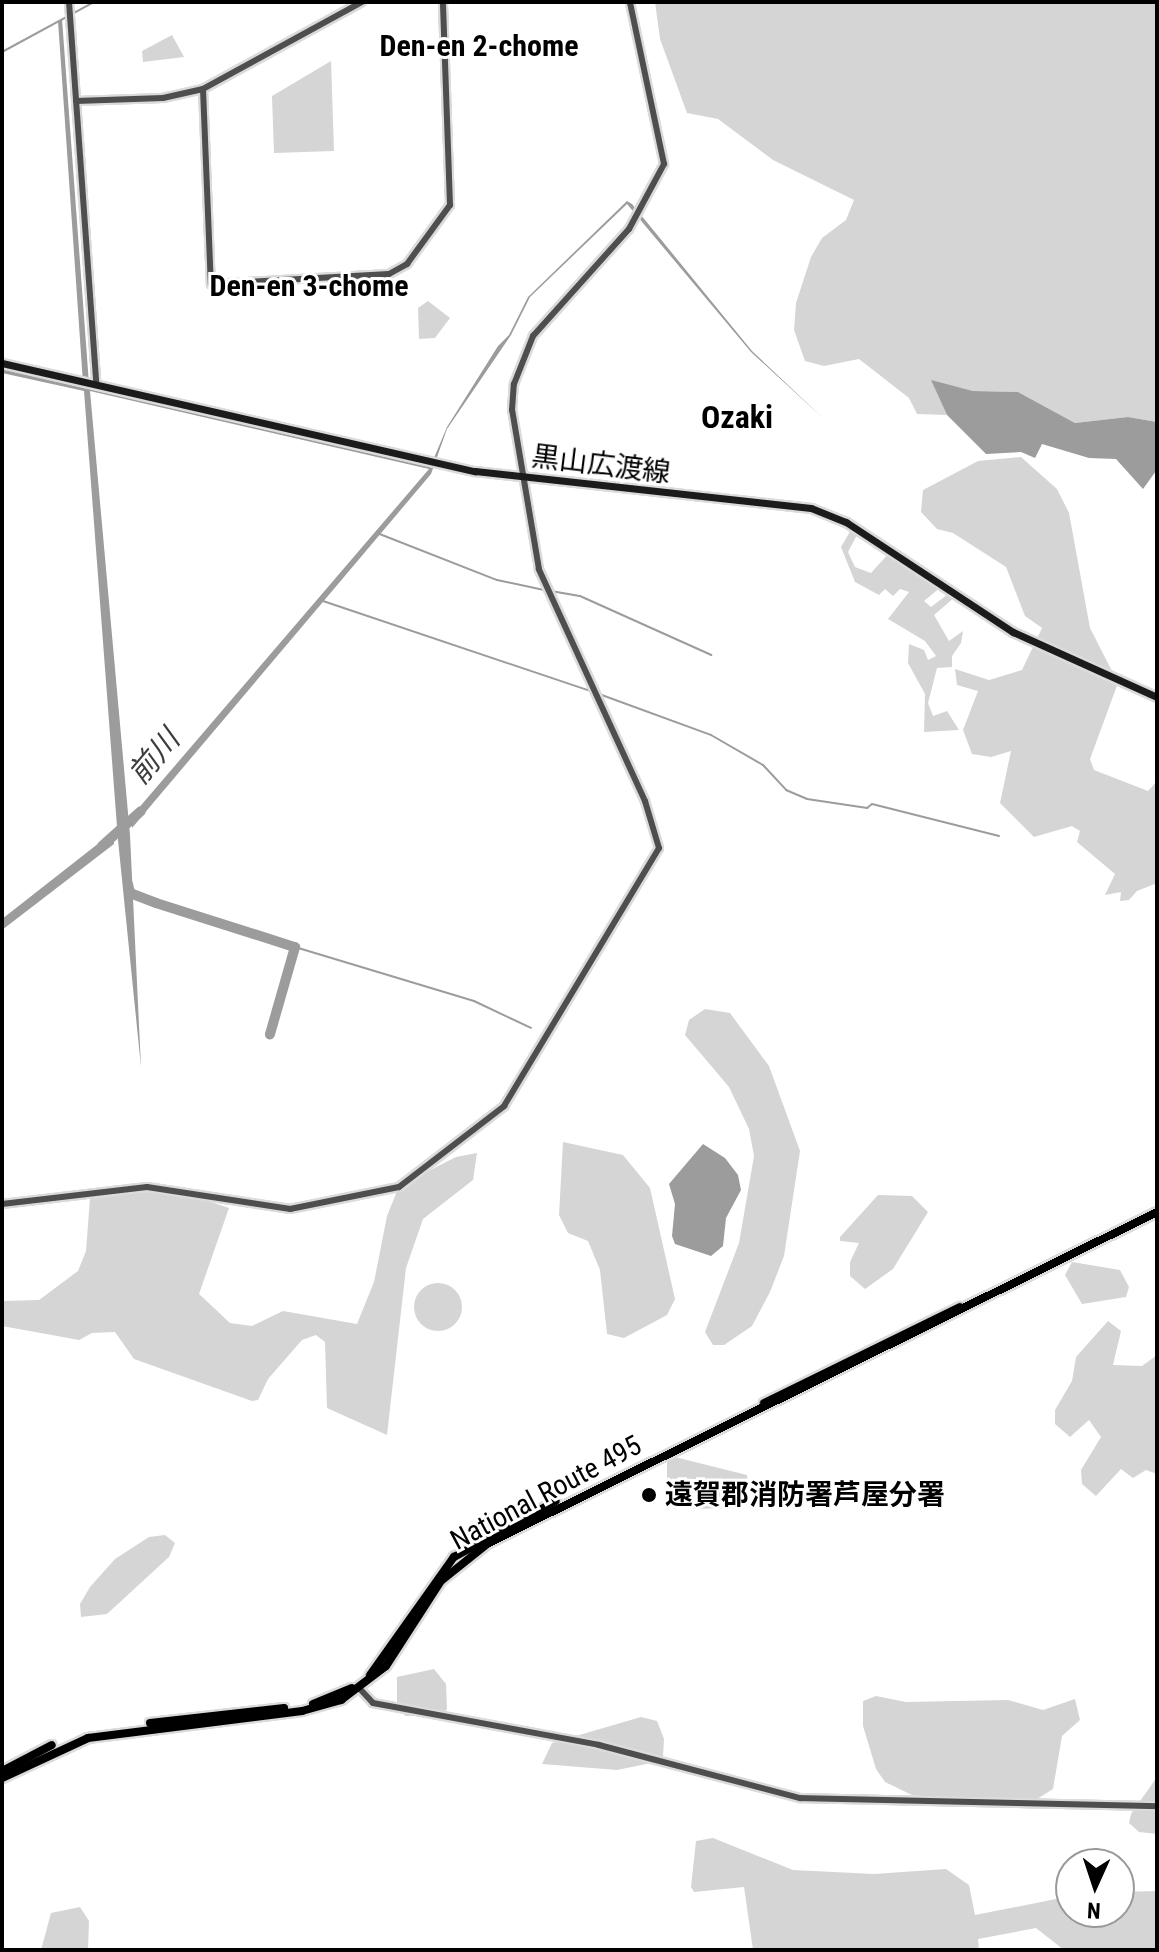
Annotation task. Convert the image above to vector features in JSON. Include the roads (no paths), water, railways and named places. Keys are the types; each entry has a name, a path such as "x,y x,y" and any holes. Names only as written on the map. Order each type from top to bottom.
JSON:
{"highway":[{"name":"National Route 495","path":"2,1778 88,1738 302,1711 360,1689 388,1664 441,1581 487,1544 1157,1212"},
{"name":"National Route 495","path":"2,1771 62,1740 110,1728 299,1707 345,1691 380,1664 437,1574 471,1545 1091,1246"}],"main road":[{"name":"黒山広渡線","path":"2,363 96,382 475,471 789,504 830,514 1013,632 1157,697"}],"street":[{"path":"69,2 96,382"},
{"path":"76,101 163,98 203,89 362,2"},
{"path":"203,89 211,284 389,274 407,264 450,205 443,2"},
{"path":"2,1204 147,1187 290,1209 381,1193 424,1170 504,1106 661,842 542,577 520,477 512,410 525,350 541,323 637,215 664,164 630,2"},
{"path":"360,1689 373,1703 599,1745 774,1794 822,1801 1157,1806"}],"waterway":[{"path":"2,52 94,2"},
{"path":"377,533 497,580 544,590"},
{"path":"551,591 580,596 711,655"},
{"path":"323,601 593,692"},
{"path":"599,694 711,735 763,765 786,790 807,799 867,808 872,804 999,836"},
{"name":"前川","path":"102,846 141,811"},
{"path":"128,884 130,893 156,903 295,947 270,1034"},
{"path":"295,947 474,1001 531,1028"}],"place":[{"name":"遠賀郡消防署芦屋分署","path":"649,1495"}],"district":[{"name":"Den-en 2-chome","path":"479,46"},
{"name":"Den-en 3-chome","path":"309,286"},
{"name":"Ozaki","path":"737,417"}]}
